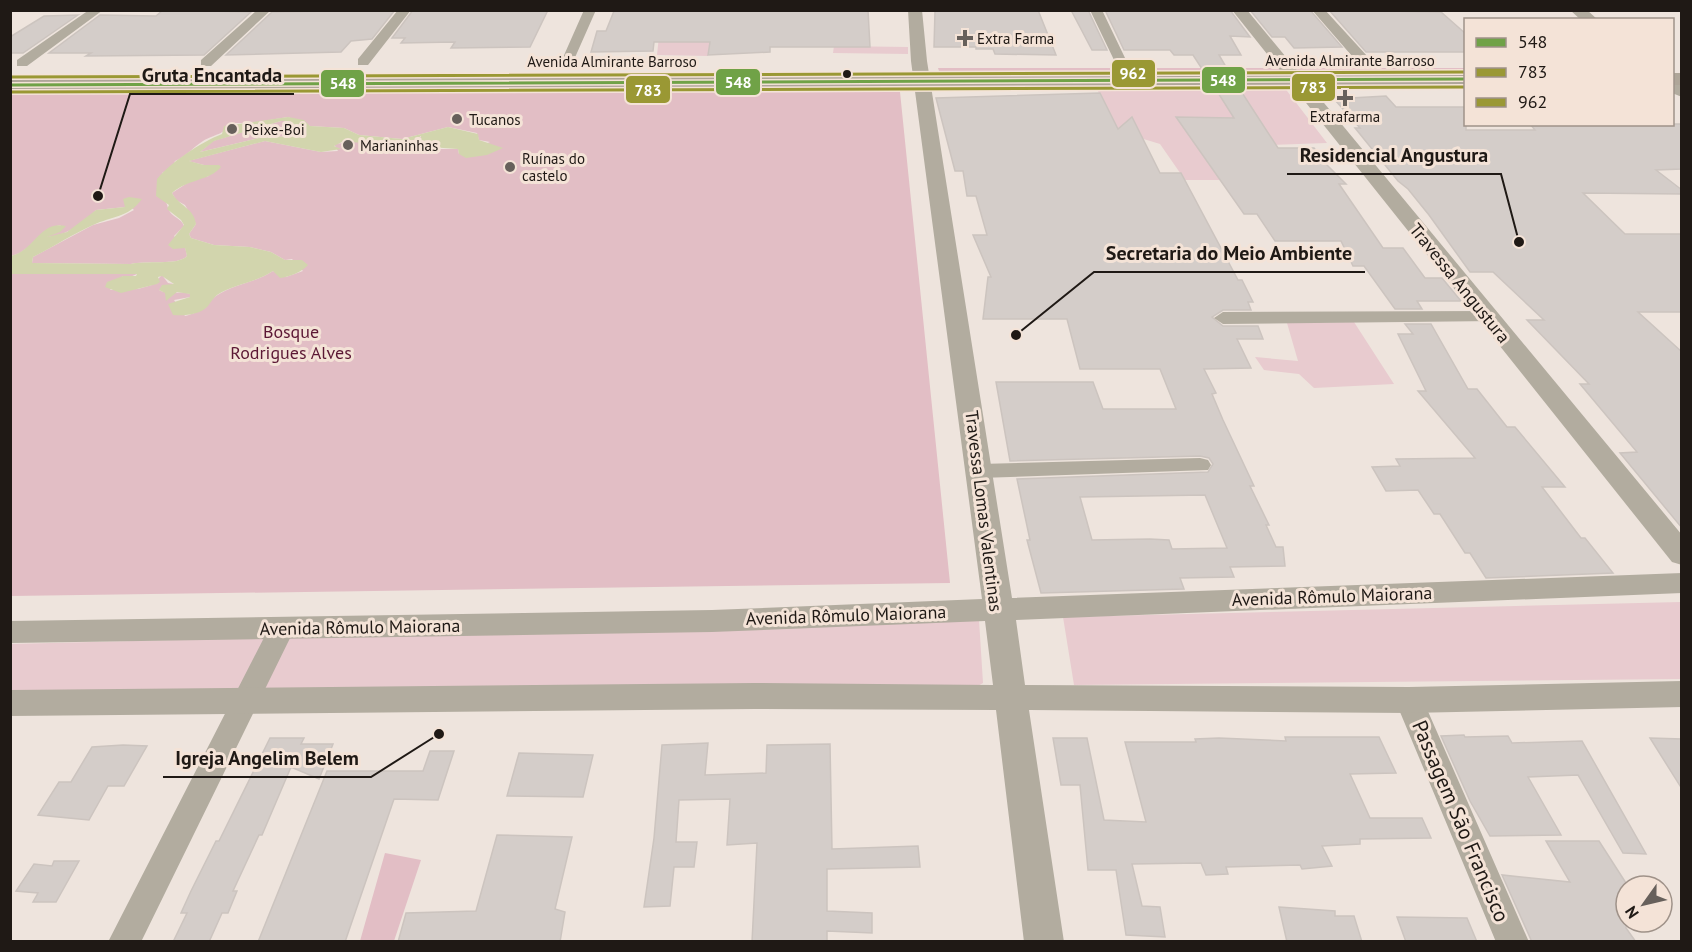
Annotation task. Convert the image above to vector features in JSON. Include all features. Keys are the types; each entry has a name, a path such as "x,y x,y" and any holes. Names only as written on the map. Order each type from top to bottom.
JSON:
{"highway":[{"name":"Avenida Almirante Barroso","path":"10,85 922,71 1120,60 1464,60"},
{"name":"Avenida Almirante Barroso","path":"16,63 567,62 1293,79 1464,79"}],"street":[{"path":"16,63 97,10"},
{"path":"206,63 266,10"},
{"path":"363,62 405,10"},
{"path":"567,62 590,10"},
{"name":"Travessa Lomas Valentinas","path":"915,10 1044,942"},
{"path":"1096,10 1120,60"},
{"name":"Travessa Angustura","path":"1239,10 1682,555"},
{"path":"1318,10 1363,60"},
{"path":"1223,318 1488,317"},
{"path":"980,471 1200,465"},
{"name":"Avenida Rômulo Maiorana","path":"10,632 712,621 1682,583"},
{"path":"124,942 282,628"},
{"path":"10,703 1008,695 1409,700 1682,694"},
{"name":"Passagem São Francisco","path":"1409,700 1514,942"}],"shaded area":[{"path":"722,26 714,48 709,48 708,56 657,55 659,36"},
{"path":"834,46 908,47 908,54 833,53"},
{"path":"1284,87 1327,143 1212,147 1260,180 1185,180 1160,144 1114,130 1098,91"},
{"path":"288,117 304,120 310,126 344,128 359,135 402,139 448,127 478,134 479,140 503,148 487,155 466,158 459,154 458,149 429,147 421,143 421,136 405,144 342,142 334,146 341,149 321,152 265,141 189,161 221,167 211,175 178,188 172,193 195,219 196,224 189,234 191,238 214,245 250,247 271,252 285,260 302,260 308,265 287,277 280,278 273,271 230,288 217,295 205,309 196,313 173,315 168,304 190,297 190,294 177,292 166,301 165,293 159,290 162,285 174,284 162,276 158,277 160,282 157,284 121,293 105,287 107,282 137,274 11,274 11,256 26,248 50,227 66,226 60,232 47,237 67,232 96,210 125,207 123,199 129,197 142,199 131,210 100,222 33,257 32,263 131,264 183,259 187,256 185,248 173,249 168,245 184,225 167,209 169,205 156,196 157,179 186,154 222,134 224,126","holes":["281,121 290,121 307,135 259,138 200,152 214,141"]},
{"path":"1354,322 1394,384 1314,388 1299,374 1264,370 1255,357 1298,361 1287,323"},
{"path":"1681,602 1681,679 1074,685 1063,617"},
{"path":"979,620 983,683 974,688 11,694 10,644"}],"green space":[{"path":"938,68 1464,68 1464,73 940,74"},
{"name":"Bosque Rodrigues Alves","path":"900,92 950,583 11,596 11,274 137,274 130,277 123,276 110,290 138,289 152,285 162,275 168,283 174,284 159,290 167,293 190,294 190,297 174,300 185,316 199,310 223,292 273,271 286,277 303,271 292,259 285,260 271,252 250,247 214,245 191,238 189,234 196,224 185,205 176,200 172,193 192,180 209,176 204,165 188,161 265,141 321,152 338,151 334,144 363,141 391,143 419,136 440,149 458,149 459,154 490,142 479,140 477,133 448,127 402,139 359,135 344,128 310,126 288,117 251,123 233,123 222,132 199,143 162,173 164,193 170,212 184,226 174,236 185,247 187,256 183,259 131,264 32,263 33,257 93,225 119,218 134,210 125,202 125,207 96,210 74,228 47,237 61,225 53,227 40,235 25,250 11,256 11,93"},
{"path":"281,121 290,121 308,135 259,138 200,152 213,141"},
{"path":"385,853 421,860 394,941 360,941"}],"building":[{"path":"163,10 251,12 204,55 86,56 91,53 49,53 100,15 156,16"},
{"path":"395,10 372,39 351,41 341,52 226,55 272,12"},
{"path":"413,10 548,10 530,47 451,48 455,42 401,43 405,38 392,38"},
{"path":"868,10 870,47 770,47 770,52 708,55 710,42 654,42 653,51 591,52 597,31 606,31 614,11"},
{"path":"1038,10 1056,55 995,54 993,49 976,49 976,47 934,47 935,11"},
{"path":"1071,10 1088,10 1107,50 1092,50"},
{"path":"1105,10 1230,10 1250,37 1230,36 1241,55 1219,55 1229,72 1204,72 1193,55 1174,55 1170,50 1124,50"},
{"path":"1250,10 1310,10 1342,47 1294,48 1285,37 1272,37"},
{"path":"1329,10 1441,12 1464,32 1464,52 1366,52"},
{"path":"78,15 23,53 10,53 10,37 44,16"},
{"path":"1215,88 1239,88 1278,148 1314,148 1346,184 1339,184 1383,248 1403,248 1425,278 1442,278 1461,301 1417,301 1422,309 1395,309 1364,266 1353,266 1341,241 1275,241 1257,214 1244,214 1176,117 1234,118"},
{"path":"1100,93 1118,129 1132,117 1160,173 1181,173 1238,280 1242,280 1253,302 1248,302 1251,310 1223,310 1212,317 1223,326 1258,326 1263,339 1237,339 1251,368 1204,369 1216,393 1212,394 1223,420 1254,486 1250,486 1269,525 1266,525 1276,547 1283,547 1285,566 1230,567 1234,577 1180,578 1184,589 1041,593 1027,540 1030,540 1017,479 1208,472 1213,464 1209,458 1200,456 1010,461 996,382 1093,382 1103,409 1176,409 1160,369 1080,369 1067,319 983,319 988,277 991,277 973,235 987,235 976,196 967,196 963,171 955,171 936,98","holes":["1205,495 1227,548 1172,549 1169,540 1092,540 1080,497"]},
{"path":"1386,96 1396,107 1464,107 1466,130 1535,130 1532,126 1674,126 1674,124 1682,124 1682,169 1656,170 1682,190 1682,194 1583,193 1625,234 1682,234 1682,312 1638,312 1682,352 1682,528 1620,453 1637,452 1580,384 1589,384 1527,320 1544,320 1493,272 1470,272 1429,215 1408,189 1398,181 1355,128 1360,128 1334,99"},
{"path":"1405,324 1431,324 1468,389 1477,389 1507,427 1515,427 1565,487 1542,487 1581,538 1585,538 1613,573 1486,578 1470,553 1465,553 1440,514 1434,514 1418,490 1386,491 1372,467 1400,466 1396,459 1475,458 1418,391 1426,391 1398,334 1413,334"},
{"path":"1464,735 1465,737 1508,736 1512,743 1582,741 1646,854 1623,853 1578,775 1528,777 1561,835 1490,836 1470,801 1441,736"},
{"path":"1285,737 1379,737 1396,773 1350,774 1370,818 1422,818 1431,838 1360,839 1360,844 1322,846 1332,866 1302,869 1300,865 1226,867 1228,874 1206,875 1201,863 1132,864 1142,906 1160,907 1165,937 1126,935 1116,870 1088,870 1080,785 1061,785 1053,738 1087,738 1104,820 1146,822 1125,742 1196,742 1195,739 1219,738 1286,741"},
{"path":"270,738 304,738 301,744 333,744 319,779 291,767 262,835 259,835 233,891 237,891 228,913 222,913 209,942 173,942 187,913 181,913 191,891 216,841 219,841"},
{"path":"1650,738 1682,739 1682,789"},
{"path":"708,743 705,775 766,773 767,745 830,744 832,849 918,846 920,867 827,869 827,911 872,913 872,933 827,931 827,942 752,942 757,843 727,845 730,799 679,800 676,842 697,842 694,867 674,867 670,906 644,907 654,838 662,745"},
{"path":"147,746 124,786 108,786 89,820 38,815 59,782 71,782 92,747"},
{"path":"430,751 454,751 438,800 394,799 345,942 258,942 327,771 423,771"},
{"path":"519,753 593,755 583,797 507,796"},
{"path":"497,835 572,837 555,909 565,912 560,942 398,942 406,913 476,911"},
{"path":"1546,841 1599,841 1620,874 1614,874 1614,934 1630,934 1636,942 1532,942 1502,875 1570,882"},
{"path":"54,861 79,861 56,902 33,902 38,893 16,891 34,864 52,866"},
{"path":"1279,907 1335,911 1335,916 1354,916 1362,942 1287,942"},
{"path":"1397,917 1467,918 1477,942 1406,942"}],"transit line":[{"name":"962","path":"10,77 1464,72"},
{"name":"548","path":"10,85 1464,79"},
{"name":"783","path":"10,92 1464,87"}],"place":[{"name":"Extra Farma","path":"965,38"},
{"name":"Extrafarma","path":"1345,98"},
{"name":"Tucanos","path":"457,119"},
{"name":"Peixe-Boi","path":"232,129"},
{"name":"Marianinhas","path":"348,145"},
{"name":"Ruínas do castelo","path":"510,167"},
{"name":"Gruta Encantada","path":"98,196"},
{"name":"Residencial Angustura","path":"1519,242"},
{"name":"Secretaria do Meio Ambiente","path":"1016,335"},
{"name":"Igreja Angelim Belem","path":"439,734"}]}
